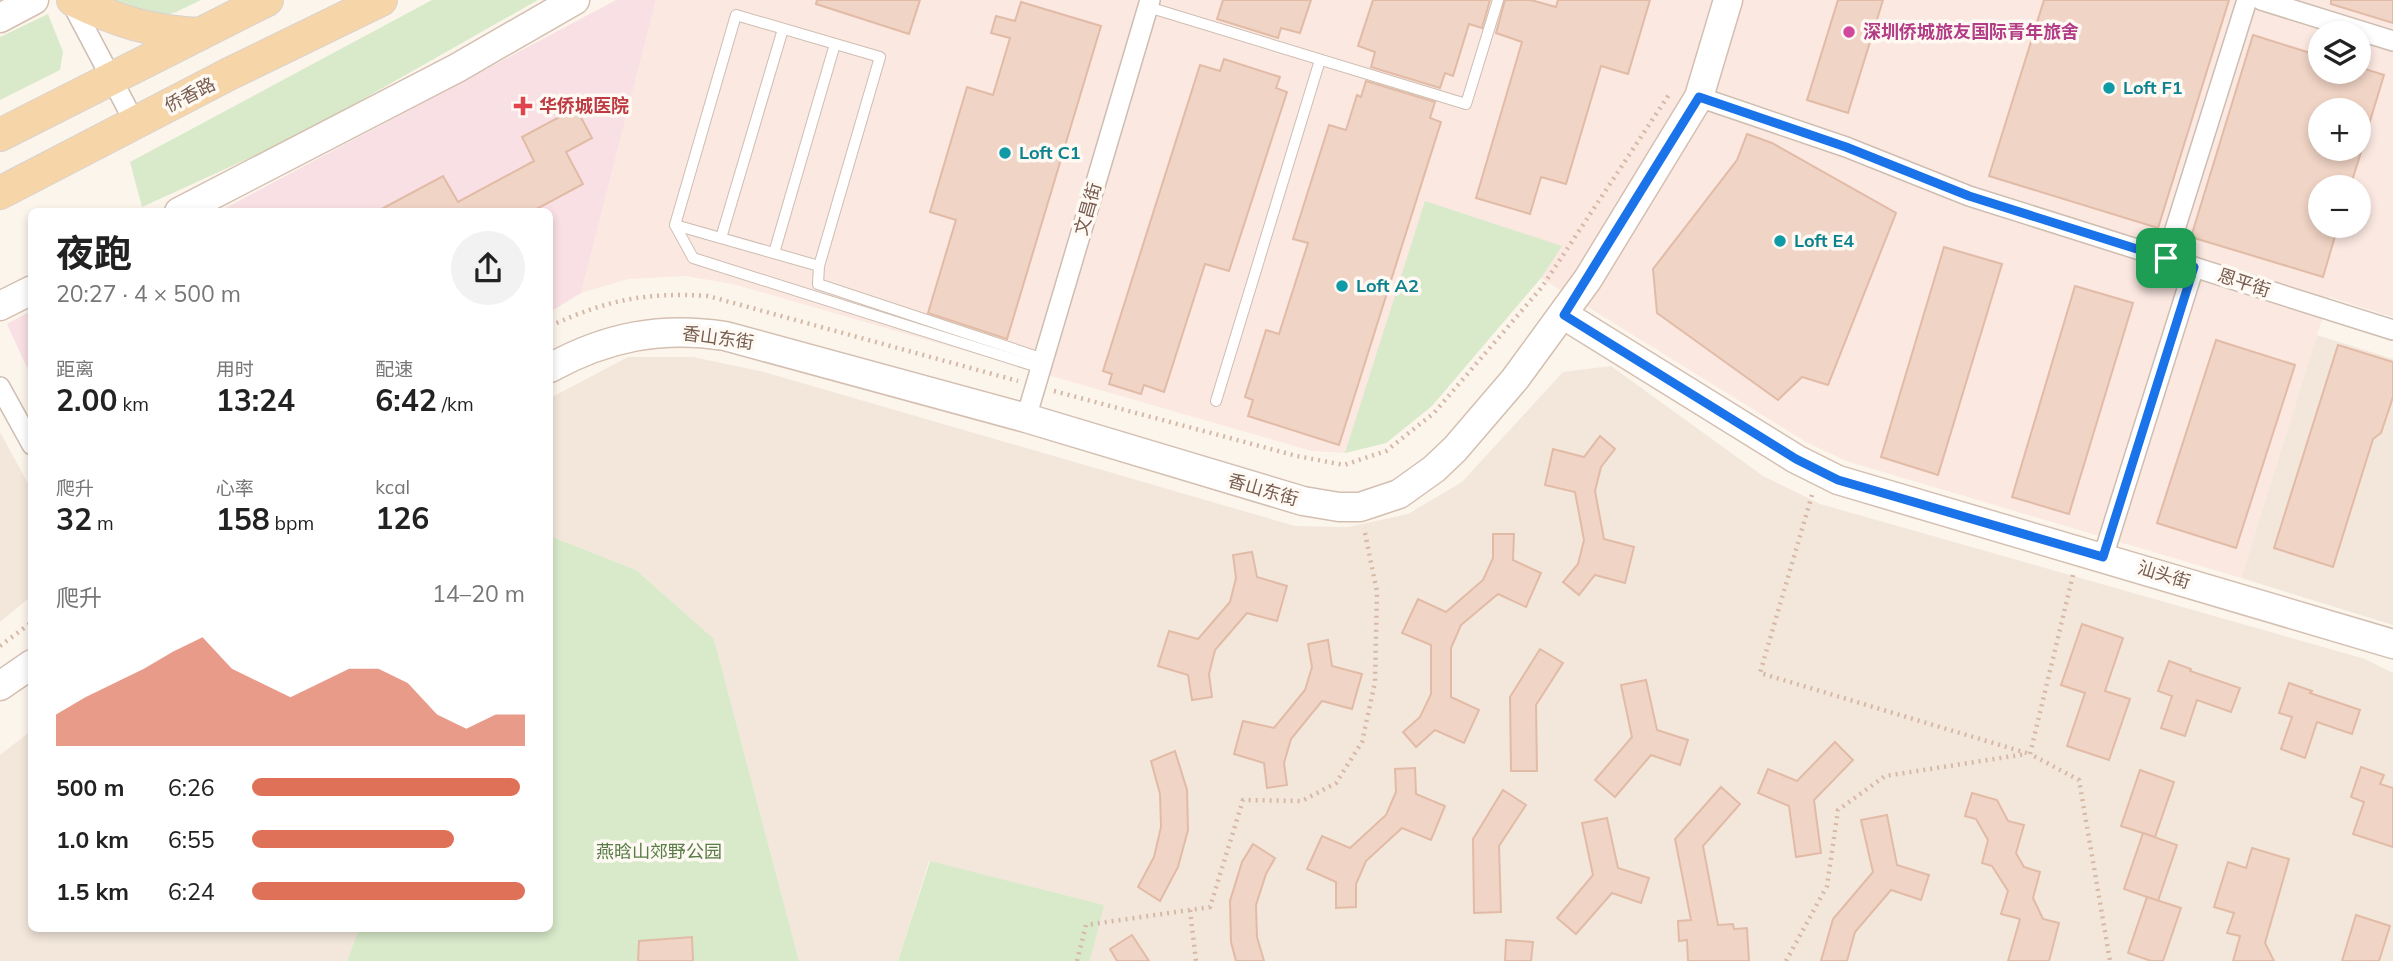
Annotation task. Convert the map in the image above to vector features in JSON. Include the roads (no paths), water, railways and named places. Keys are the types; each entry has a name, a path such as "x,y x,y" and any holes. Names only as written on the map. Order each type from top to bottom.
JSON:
{"main road":[{"path":"72,0 136,27 167,32 203,32"},
{"path":"0,135 267,0"},
{"name":"侨香路","path":"0,193 229,74 381,0"},
{"path":"203,32 229,74"}],"street":[{"path":"0,18 34,0"},
{"path":"72,0 135,123"},
{"path":"187,208 457,68 575,0"},
{"name":"香山东街","path":"553,367 591,348 625,337 659,332 699,332 749,341 1026,418 1293,499 1321,505 1360,507 1399,494 1434,469 1515,379 1564,315 1688,90 1728,0"},
{"path":"2166,258 2247,0"},
{"path":"2261,0 2293,5 2393,41"},
{"name":"文昌街","path":"1026,418 1149,4"},
{"name":"恩平街","path":"1688,90 1846,147 1969,196 2393,330"},
{"path":"2103,557 2194,267"},
{"path":"0,306 28,292"},
{"name":"汕头街","path":"1564,315 1796,459 1838,480 2393,644"},
{"path":"0,387 28,438"},
{"path":"0,686 28,667"}],"lane":[{"path":"1149,4 1466,104 1498,0"},
{"path":"736,15 880,57 819,266 818,284 1041,371 693,258 675,225 736,15"},
{"path":"721,238 783,29"},
{"path":"774,253 835,44"},
{"path":"1216,401 1320,60"},
{"path":"675,225 819,266"}],"place":[{"name":"深圳侨城旅友国际青年旅舍","path":"1849,32"},
{"name":"Loft F1","path":"2109,88"},
{"name":"华侨城医院","path":"523,106"},
{"name":"Loft C1","path":"1005,153"},
{"name":"Loft E4","path":"1780,241"},
{"name":"Loft A2","path":"1342,286"}],"park label":[{"name":"燕晗山郊野公园","path":"659,852"}]}
